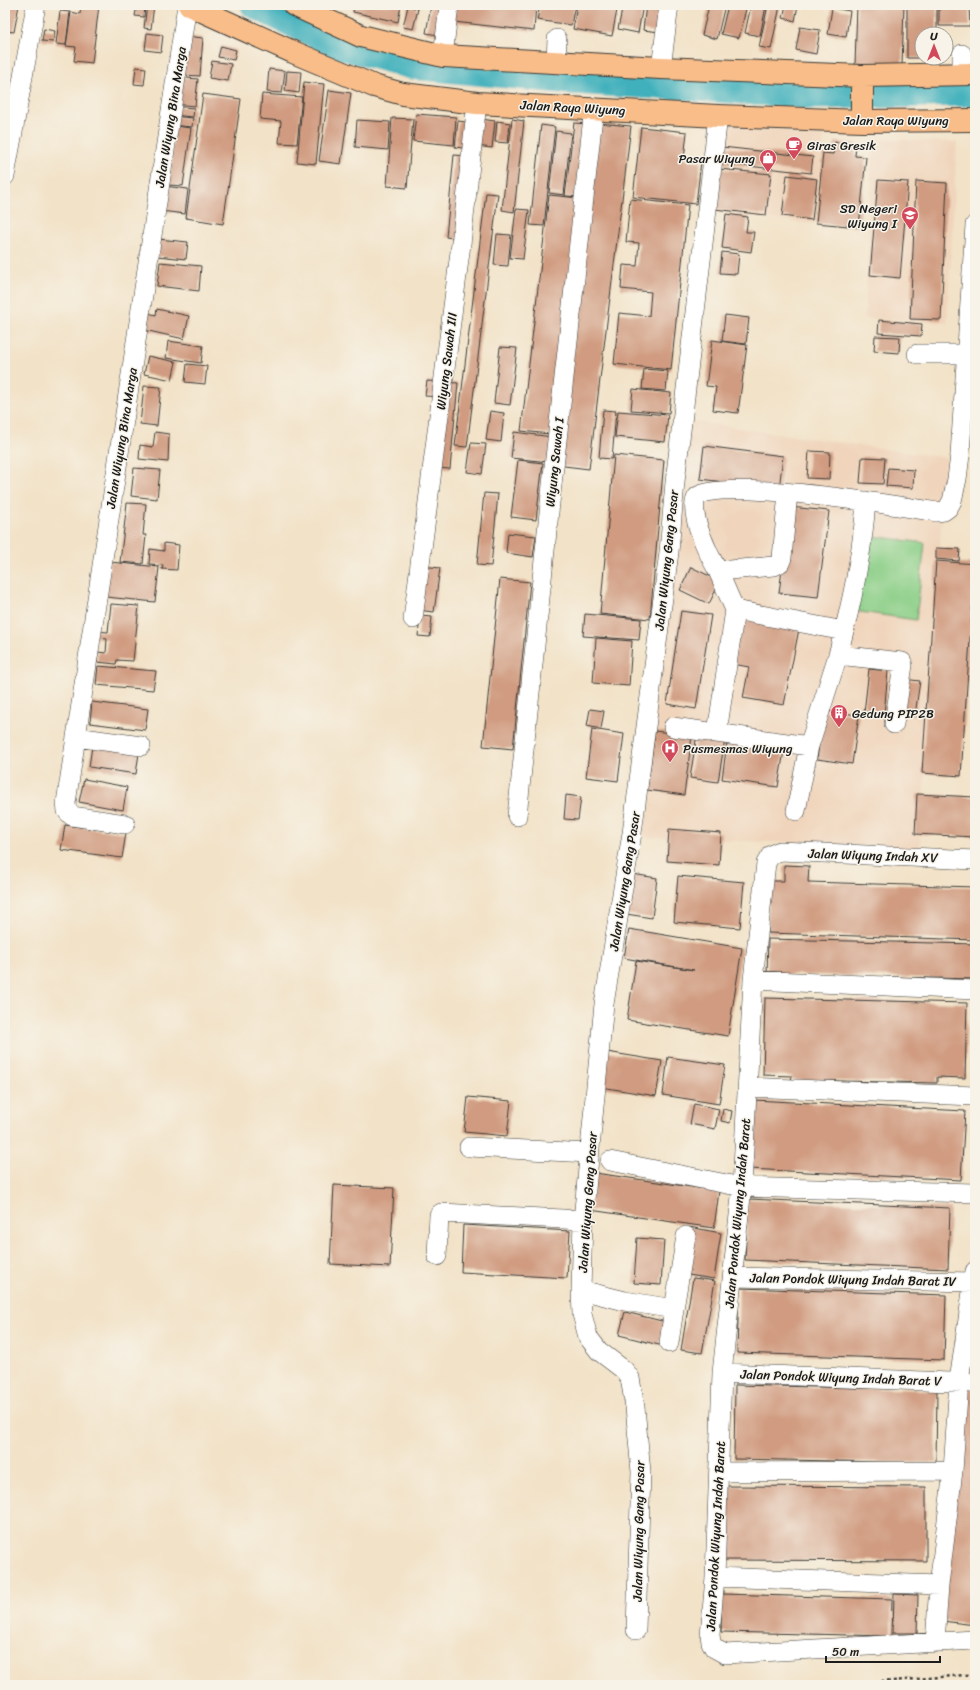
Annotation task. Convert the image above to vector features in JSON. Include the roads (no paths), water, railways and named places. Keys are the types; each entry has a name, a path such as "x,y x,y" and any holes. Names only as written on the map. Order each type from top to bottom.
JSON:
{"main road":[{"name":"Jalan Raya Wiyung","path":"188,5 374,86 403,94 477,103 594,108 718,116 862,116 975,120"},
{"path":"294,5 361,36 443,56 661,68 862,83 966,67"},
{"path":"862,83 862,116"}],"street":[{"path":"5,176 36,5"},
{"name":"Jalan Wiyung Bina Marga","path":"125,824 72,816 68,811 66,803 188,5"},
{"path":"443,56 449,5"},
{"path":"661,68 669,5"},
{"path":"556,62 557,39"},
{"name":"Wiyung Sawah III","path":"413,619 461,244 477,103"},
{"name":"Wiyung Sawah I","path":"517,816 594,108"},
{"name":"Jalan Wiyung Gang Pasar","path":"636,1630 641,1472 635,1407 630,1378 624,1370 599,1351 588,1336 582,1314 581,1290 583,1220 604,1004 632,833 669,552 673,503 718,116"},
{"path":"716,733 735,610 718,571 705,548 698,529 694,506 697,496 715,491 788,492 866,501 937,512 944,511 948,508 952,501 960,456 975,225"},
{"path":"917,354 966,354"},
{"path":"718,571 774,566 780,563 782,558 788,492"},
{"path":"796,811 809,746 838,655 853,596 864,531 866,501"},
{"path":"673,503 694,506"},
{"path":"735,610 844,631"},
{"path":"838,655 902,662 894,724"},
{"path":"673,727 809,746"},
{"path":"76,737 141,746"},
{"name":"Jalan Wiyung Indah XV","path":"771,855 780,851 975,860"},
{"name":"Jalan Pondok Wiyung Indah Barat","path":"771,855 766,863 753,980 742,1187 722,1373 719,1472 710,1635 711,1642 714,1648 725,1654 844,1646 935,1643"},
{"path":"753,980 975,990"},
{"path":"747,1087 975,1096"},
{"path":"469,1147 590,1153"},
{"path":"610,1162 742,1187 975,1193"},
{"path":"437,1256 439,1215 441,1213 583,1220"},
{"path":"669,1343 686,1236"},
{"path":"975,1276 967,1382 953,1471 939,1585 935,1643 975,1640"},
{"name":"Jalan Pondok Wiyung Indah Barat IV","path":"733,1277 975,1276"},
{"path":"581,1290 625,1301 674,1309"},
{"name":"Jalan Pondok Wiyung Indah Barat V","path":"722,1373 967,1382"},
{"path":"719,1472 953,1471"},
{"path":"714,1577 939,1585"}],"waterway":[{"path":"254,5 336,45 412,66 571,81 807,96 975,93"}],"place":[{"name":"Giras Gresik","path":"794,160"},
{"name":"Pasar Wiyung","path":"768,173"},
{"name":"SD Negeri Wiyung I","path":"910,230"},
{"name":"Gedung PIP2B","path":"839,728"},
{"name":"Pusmesmas Wiyung","path":"670,763"}]}
